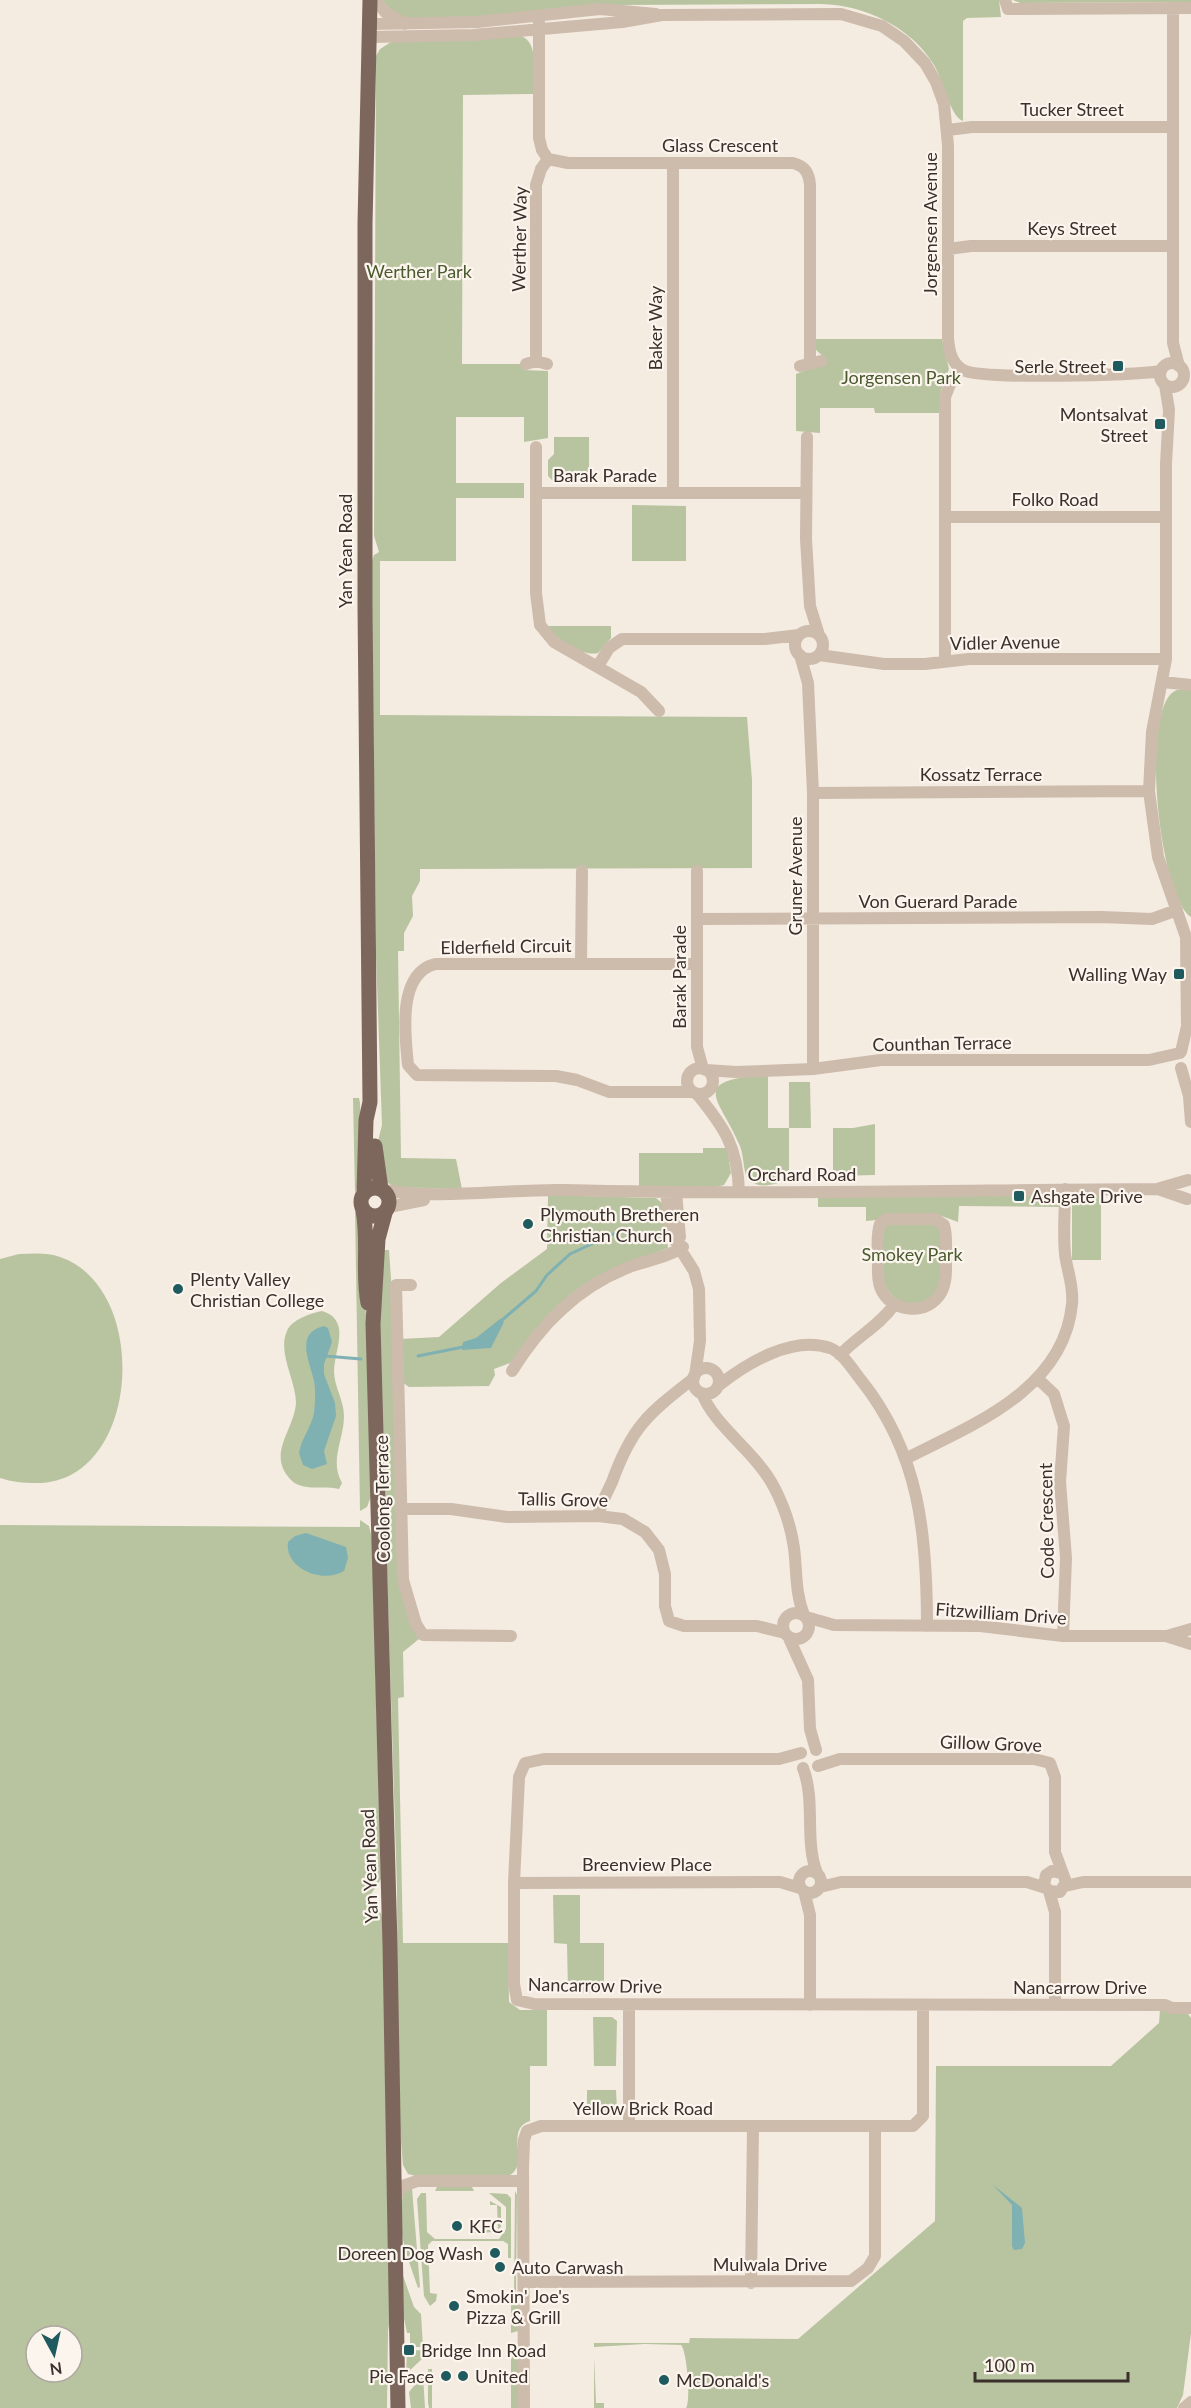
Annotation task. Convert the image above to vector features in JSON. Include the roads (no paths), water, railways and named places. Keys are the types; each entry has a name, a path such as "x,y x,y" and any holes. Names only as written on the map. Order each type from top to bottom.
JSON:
{"main road":[{"name":"Yan Yean Road","path":"370,0 365,224 365,550 370,1102 375,1125 375,1159 382,1190"},
{"name":"Yan Yean Road","path":"364,1192 366,1120 370,1102"},
{"path":"372,1188 382,1190 388,1196 387,1210 373,1217 363,1210 360,1203 364,1192 372,1188"},
{"name":"Yan Yean Road","path":"363,1210 368,1239 364,1277 373,1324"},
{"name":"Yan Yean Road","path":"387,1210 378,1239 373,1324 395,2197 398,2408"}],"street":[{"path":"376,0 385,12 405,24"},
{"path":"1173,8 1172,387 1184,383"},
{"path":"1007,9 1191,8"},
{"name":"Jorgensen Avenue","path":"370,31 405,24 477,22 600,9 662,15 841,14 869,21 899,37 925,63 940,93 948,127 948,347 951,356 960,368"},
{"path":"539,15 539,138 542,150 548,159"},
{"name":"Jorgensen Avenue","path":"370,31 473,35 622,22 662,15"},
{"name":"Tucker Street","path":"948,127 1173,127"},
{"name":"Glass Crescent","path":"548,159 568,163 793,163 806,171 810,185 810,363"},
{"name":"Werther Way","path":"536,363 536,185 541,169 548,159"},
{"name":"Baker Way","path":"673,163 673,493"},
{"name":"Keys Street","path":"948,246 1173,246"},
{"path":"945,661 945,397 960,368 967,372 992,374 1137,375 1172,373"},
{"path":"1172,373 1166,517 1166,659 1152,732 1149,791 1157,849 1177,910 1187,927 1187,1026 1184,1051 1177,1060 1184,1069 1190,1090 1191,1122"},
{"path":"1169,410 1184,383"},
{"path":"765,639 806,658 817,656 822,648 810,606 806,494 807,436"},
{"path":"536,446 537,494"},
{"name":"Barak Parade","path":"659,711 641,692 554,642 543,631 537,618 537,494 806,494"},
{"name":"Folko Road","path":"945,517 1166,517"},
{"path":"798,653 795,644 810,606"},
{"path":"598,666 609,648 622,639 765,639 811,631 846,659"},
{"name":"Gruner Avenue","path":"798,653 808,683 813,793 813,1069"},
{"name":"Vidler Avenue","path":"817,656 869,663 1166,659"},
{"name":"Gruner Avenue","path":"808,683 817,656"},
{"path":"1163,682 1191,685"},
{"name":"Kossatz Terrace","path":"813,793 1149,791"},
{"path":"581,963 582,871"},
{"name":"Barak Parade","path":"696,1079 698,871"},
{"name":"Von Guerard Parade","path":"698,919 1101,917 1143,920 1177,910"},
{"name":"Elderfield Circuit","path":"697,964 443,963 423,969 414,978 407,995 409,1069 422,1076 556,1076 577,1080 609,1092 658,1092 696,1079 705,1093 712,1086"},
{"path":"1187,1026 1191,1039"},
{"name":"Counthan Terrace","path":"696,1079 736,1072 813,1069 881,1060 1149,1059 1184,1051"},
{"name":"Counthan Terrace","path":"1149,1059 1184,1069"},
{"name":"Counthan Terrace","path":"712,1086 736,1072"},
{"path":"714,1116 712,1076 696,1079 714,1116 735,1151 739,1192"},
{"path":"1189,1203 1183,1190 1190,1177"},
{"name":"Orchard Road","path":"382,1190 446,1195 536,1190 739,1192 1157,1189 1190,1177"},
{"path":"905,1459 997,1412 1037,1378 1058,1346 1072,1303 1065,1255 1065,1189"},
{"name":"Orchard Road","path":"1157,1189 1189,1203"},
{"path":"671,1192 682,1250 694,1271 699,1289 700,1341 694,1387 701,1393 714,1414 760,1464 779,1496 792,1537 796,1589 809,1625 805,1634 802,1662"},
{"name":"Orchard Road","path":"387,1210 446,1195"},
{"path":"891,1219 939,1220 946,1229 946,1277 941,1293 936,1300 922,1308 912,1309 894,1305 882,1292 878,1276 880,1224 891,1219"},
{"path":"509,1373 543,1327 574,1298 616,1273 682,1250"},
{"name":"Coolong Terrace","path":"411,1285 396,1285 403,1580 420,1632 430,1636 510,1636"},
{"path":"840,1355 853,1341 880,1324 894,1305"},
{"path":"700,1341 712,1370 718,1378 716,1388 724,1424"},
{"path":"667,1401 716,1388 743,1369 786,1347 822,1347 840,1355 877,1404 905,1459 920,1505 925,1536 927,1626"},
{"path":"604,1516 610,1485 621,1456 634,1432 656,1408 667,1401 701,1369 743,1369"},
{"name":"Code Crescent","path":"1037,1378 1054,1394 1064,1425 1060,1482 1066,1557 1063,1636"},
{"name":"Tallis Grove","path":"401,1509 451,1509 507,1517 604,1516 634,1524 653,1540 663,1561 664,1606 669,1621 684,1626 757,1626 787,1634"},
{"path":"796,1589 783,1625 802,1662 809,1690 810,1729 821,1758 810,1789"},
{"path":"786,1618 794,1613 805,1616"},
{"name":"Fitzwilliam Drive","path":"805,1616 834,1625 1001,1628 1063,1636 1166,1636 1191,1629"},
{"name":"Tallis Grove","path":"757,1626 786,1618"},
{"name":"Fitzwilliam Drive","path":"805,1634 834,1625"},
{"path":"1191,1629 1188,1638 1191,1644"},
{"path":"787,1634 796,1639 805,1634"},
{"name":"Fitzwilliam Drive","path":"1166,1636 1191,1644"},
{"path":"810,1729 802,1759 810,1789 810,2005"},
{"path":"802,1759 808,1748 817,1751"},
{"name":"Gillow Grove","path":"817,1751 840,1759 1043,1760 1050,1763 1055,1777 1055,1852 1058,1884"},
{"name":"Nancarrow Drive","path":"802,1759 544,1759 525,1763 519,1778 514,1883 514,1984 517,2000 534,2004 1055,2004 1165,2005 1172,2008 1191,2008"},
{"path":"802,1759 810,1770 818,1767"},
{"name":"Gillow Grove","path":"818,1767 840,1759"},
{"name":"Gillow Grove","path":"1047,1874 1055,1852"},
{"path":"1047,1874 1055,1870 1058,1884 1055,1912 1055,2004"},
{"name":"Breenview Place","path":"1027,1882 1047,1874"},
{"name":"Breenview Place","path":"514,1883 1027,1882 1058,1884 1191,1882"},
{"name":"Nancarrow Drive","path":"1165,2005 1171,2002 1191,2001"},
{"path":"629,2005 629,2126"},
{"name":"Yellow Brick Road","path":"524,2408 523,2181 524,2140 530,2128 629,2126 875,2128 913,2126 923,2116 923,2005"},
{"path":"751,2283 753,2127"},
{"name":"Mulwala Drive","path":"524,2282 847,2282 873,2263 875,2128"},
{"path":"394,2156 405,2176 417,2181"},
{"path":"395,2197 403,2186 417,2181 523,2181"},
{"path":"1184,2408 1191,2402"}],"water":[{"path":"500,1319 504,1322 491,1348 462,1350 463,1342 476,1338"},
{"path":"324,1326 328,1328 332,1342 324,1364 324,1374 335,1403 336,1416 324,1451 327,1464 312,1469 303,1465 299,1453 313,1418 315,1405 315,1385 306,1349 309,1335"},
{"path":"306,1533 346,1547 348,1558 344,1571 336,1575 316,1575 292,1560 288,1552 288,1542 295,1536"},
{"path":"993,2185 1022,2208 1025,2243 1022,2249 1014,2250 1012,2246 1012,2205"}],"waterway":[{"path":"501,1321 536,1291 547,1275 570,1254 629,1229"},
{"path":"418,1356 463,1347"},
{"path":"325,1356 361,1359"}],"place":[{"name":"Serle Street","path":"1118,366"},
{"name":"Montsalvat Street","path":"1160,424"},
{"name":"Walling Way","path":"1179,974"},
{"name":"Ashgate Drive","path":"1019,1196"},
{"name":"Plymouth Bretheren Christian Church","path":"528,1224"},
{"name":"Plenty Valley Christian College","path":"178,1289"},
{"name":"KFC","path":"457,2226"},
{"name":"Doreen Dog Wash","path":"495,2253"},
{"name":"Auto Carwash","path":"500,2267"},
{"name":"Smokin' Joe's Pizza & Grill","path":"454,2306"},
{"name":"Bridge Inn Road","path":"409,2350"},
{"name":"Pie Face","path":"446,2376"},
{"name":"United","path":"463,2376"},
{"name":"McDonald's","path":"664,2380"}],"park label":[{"name":"Werther Park","path":"419,271"},
{"name":"Jorgensen Park","path":"901,377"},
{"name":"Smokey Park","path":"912,1254"}]}
